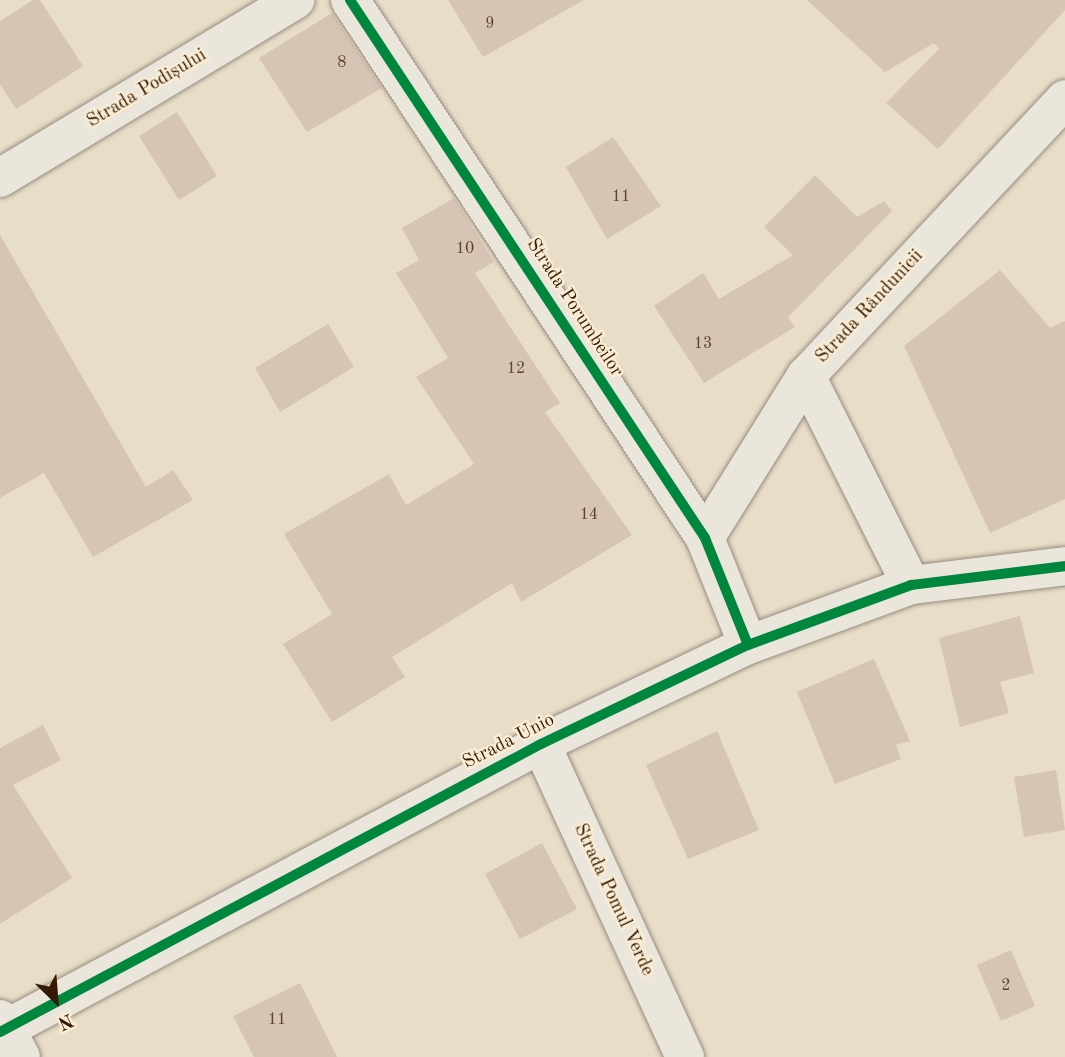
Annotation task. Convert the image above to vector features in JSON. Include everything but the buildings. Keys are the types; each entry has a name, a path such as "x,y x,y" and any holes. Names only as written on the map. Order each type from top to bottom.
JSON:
{"street":[{"name":"Strada Podișului","path":"0,178 295,0"},
{"name":"Strada Porumbeilor","path":"350,0 705,538 748,645"},
{"name":"Strada Rândunicii","path":"705,538 806,376 1065,99"},
{"path":"806,376 911,585"},
{"name":"Strada Unio","path":"6,1035 541,744 748,645 911,585 1065,566"},
{"name":"Strada Pomul Verde","path":"541,744 685,1057"}],"cycle path":[{"path":"350,0 705,538 748,645"},
{"path":"0,1032 541,744 748,645 911,585 1065,566"}]}
